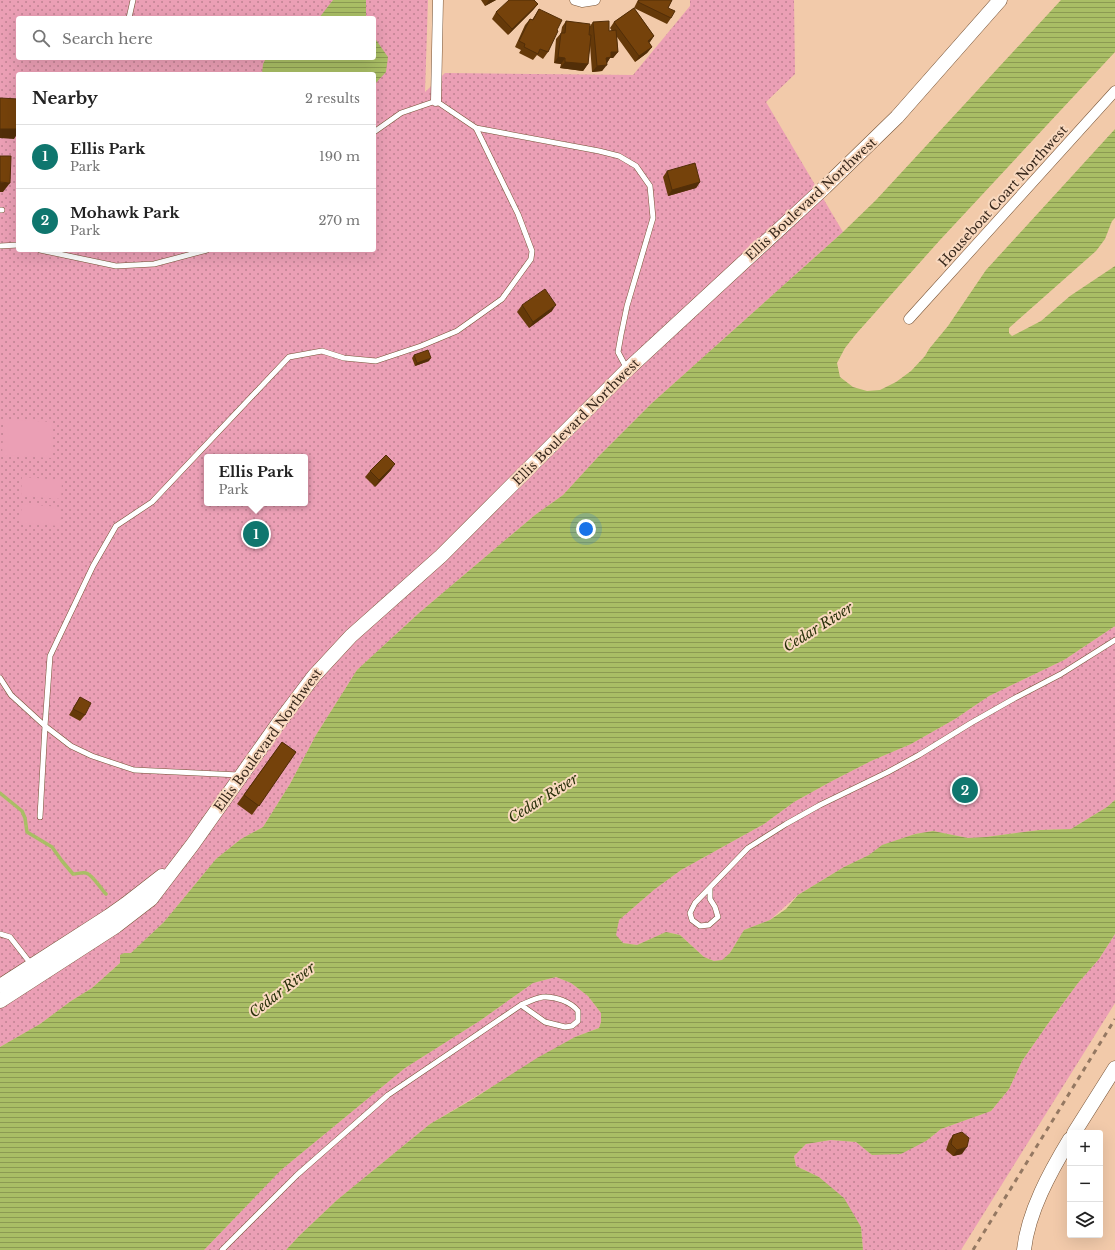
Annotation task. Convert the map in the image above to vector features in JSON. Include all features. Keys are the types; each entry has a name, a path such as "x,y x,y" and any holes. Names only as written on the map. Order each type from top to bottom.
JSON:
{"street":[{"path":"436,101 438,0"},
{"path":"575,0 582,2 595,0"},
{"name":"Ellis Boulevard Northwest","path":"0,1001 36,970 126,904 177,864 314,676 351,636 441,556 627,370 825,187 897,117 1000,0"},
{"name":"Houseboat Coart Northwest","path":"909,319 1115,91"},
{"name":"Ellis Boulevard Northwest","path":"0,986 36,970"},
{"path":"1076,1130 1115,1068"},
{"path":"1024,1250 1028,1226 1036,1203 1067,1144"}],"lane":[{"path":"129,16 133,0"},
{"path":"376,131 400,113 436,101 476,128 599,151 619,156 636,166 650,186 653,218 627,306 618,352 627,370"},
{"path":"40,817 50,656 93,566 116,526 152,502 289,357 322,351 344,358 376,360 421,346 457,331 502,299 531,259 532,250 518,214 476,128"},
{"path":"0,246 16,245"},
{"path":"61,252 116,266 154,264 199,252"},
{"path":"710,888 710,899 718,917 709,925 700,926 692,920 690,913 695,903 748,848 820,805 919,755 971,722 1061,674 1115,640"},
{"path":"0,678 11,695 45,726 71,746 92,756 134,770 242,775"},
{"path":"0,934 10,937 36,970"},
{"path":"222,1250 297,1175 388,1095 521,1005 543,997 558,999 573,1005 578,1011 578,1021 572,1026 565,1027 544,1022 521,1005"}],"shaded area":[{"path":"0,0 428,0 425,92 445,73 633,75 690,6 690,0 794,0 795,74 766,102 843,232 652,403 597,458 563,495 535,515 419,613 357,670 316,735 290,784 263,827 241,839 216,859 164,922 131,953 124,953 120,963 92,988 71,1001 40,1024 0,1047"},
{"path":"4,419 53,422 52,458 2,455"},
{"path":"22,477 62,480 61,499 21,496"},
{"path":"22,504 61,507 60,526 20,523"},
{"path":"1115,626 1115,800 1107,807 1071,829 1040,830 968,838 933,831 915,834 883,845 869,855 844,867 798,895 770,920 744,930 730,953 723,960 714,961 704,957 680,935 666,932 637,945 623,943 615,935 619,920 655,889 681,870 764,824 794,802 832,781 871,761 911,744 955,719 989,696 1064,660"},
{"path":"1115,934 1115,1003 961,1250 863,1250 861,1227 819,1177 796,1166 794,1156 806,1144 831,1140 856,1142 872,1155 926,1141 941,1129 991,1111 1009,1089 1022,1061 1047,1025 1078,983 1099,959"},
{"path":"556,977 571,983 588,996 601,1013 599,1028 575,1037 430,1124 337,1200 286,1250 204,1250 281,1170 405,1068 481,1020 533,983"}],"water":[{"path":"333,0 366,0 366,16 321,16"},
{"name":"Cedar River","path":"1061,0 1115,0 1115,52 940,240 856,334 845,348 837,363 840,377 853,387 867,391 880,390 896,382 911,371 925,356 948,326 986,270 1115,129 1115,218 1112,221 1105,239 1096,251 1009,328 1009,333 1012,336 1041,321 1070,296 1115,266 1115,626 1064,660 989,696 955,719 911,744 871,761 832,781 794,802 764,824 681,870 655,889 619,920 616,935 623,943 637,945 666,932 680,935 704,957 714,961 722,960 730,953 744,930 770,920 786,909 798,895 844,867 869,855 882,845 915,834 933,831 968,838 1040,830 1071,829 1107,807 1115,800 1115,934 1099,959 1078,983 1047,1025 1022,1061 1009,1089 991,1111 941,1129 926,1141 901,1154 872,1155 856,1142 831,1140 806,1144 794,1156 796,1166 819,1177 844,1198 861,1227 863,1250 286,1250 337,1200 430,1124 473,1099 537,1058 575,1037 599,1028 601,1013 588,996 571,983 556,977 533,983 481,1020 405,1068 281,1170 204,1250 0,1250 0,1047 40,1024 71,1001 92,988 120,963 120,955 124,953 131,953 164,922 216,859 241,839 263,827 290,784 316,735 357,670 419,613 535,515 563,495 597,458 652,403 843,232 876,200"},
{"path":"376,40 388,57 386,72 376,83 376,72 262,72 265,60 376,60"}],"building":[{"path":"509,0 534,0 538,4 512,29 496,12"},
{"path":"639,0 672,0 668,8 675,11 671,18 638,2"},
{"path":"634,8 654,36 648,41 652,47 639,56 614,22"},
{"path":"539,9 562,20 548,52 540,49 538,54 524,47 525,44 519,41 530,19 533,20"},
{"path":"566,21 590,24 589,35 591,35 588,64 565,62 565,58 558,57 561,33 565,33"},
{"path":"609,21 609,31 616,30 618,52 611,52 611,57 606,58 607,65 597,66 593,22"},
{"path":"0,98 16,99 16,129 0,129"},
{"path":"0,156 11,156 10,183 0,182"},
{"path":"695,163 700,182 672,190 667,171"},
{"path":"545,289 556,305 533,322 522,305"},
{"path":"428,350 431,358 417,363 414,355"},
{"path":"386,455 395,464 379,480 370,471"},
{"path":"80,697 91,703 85,715 73,709"},
{"path":"282,742 296,752 259,806 244,795"},
{"path":"962,1132 969,1138 967,1147 957,1150 951,1144 953,1135"}],"waterway":[{"path":"0,793 22,811 25,818 27,832 52,847 73,874 84,873 91,876 106,894"}],"railway":[{"path":"973,1250 1115,1019"}],"place":[{"name":"Ellis Park","path":"256,534"},
{"name":"Mohawk Park","path":"965,790"}]}
